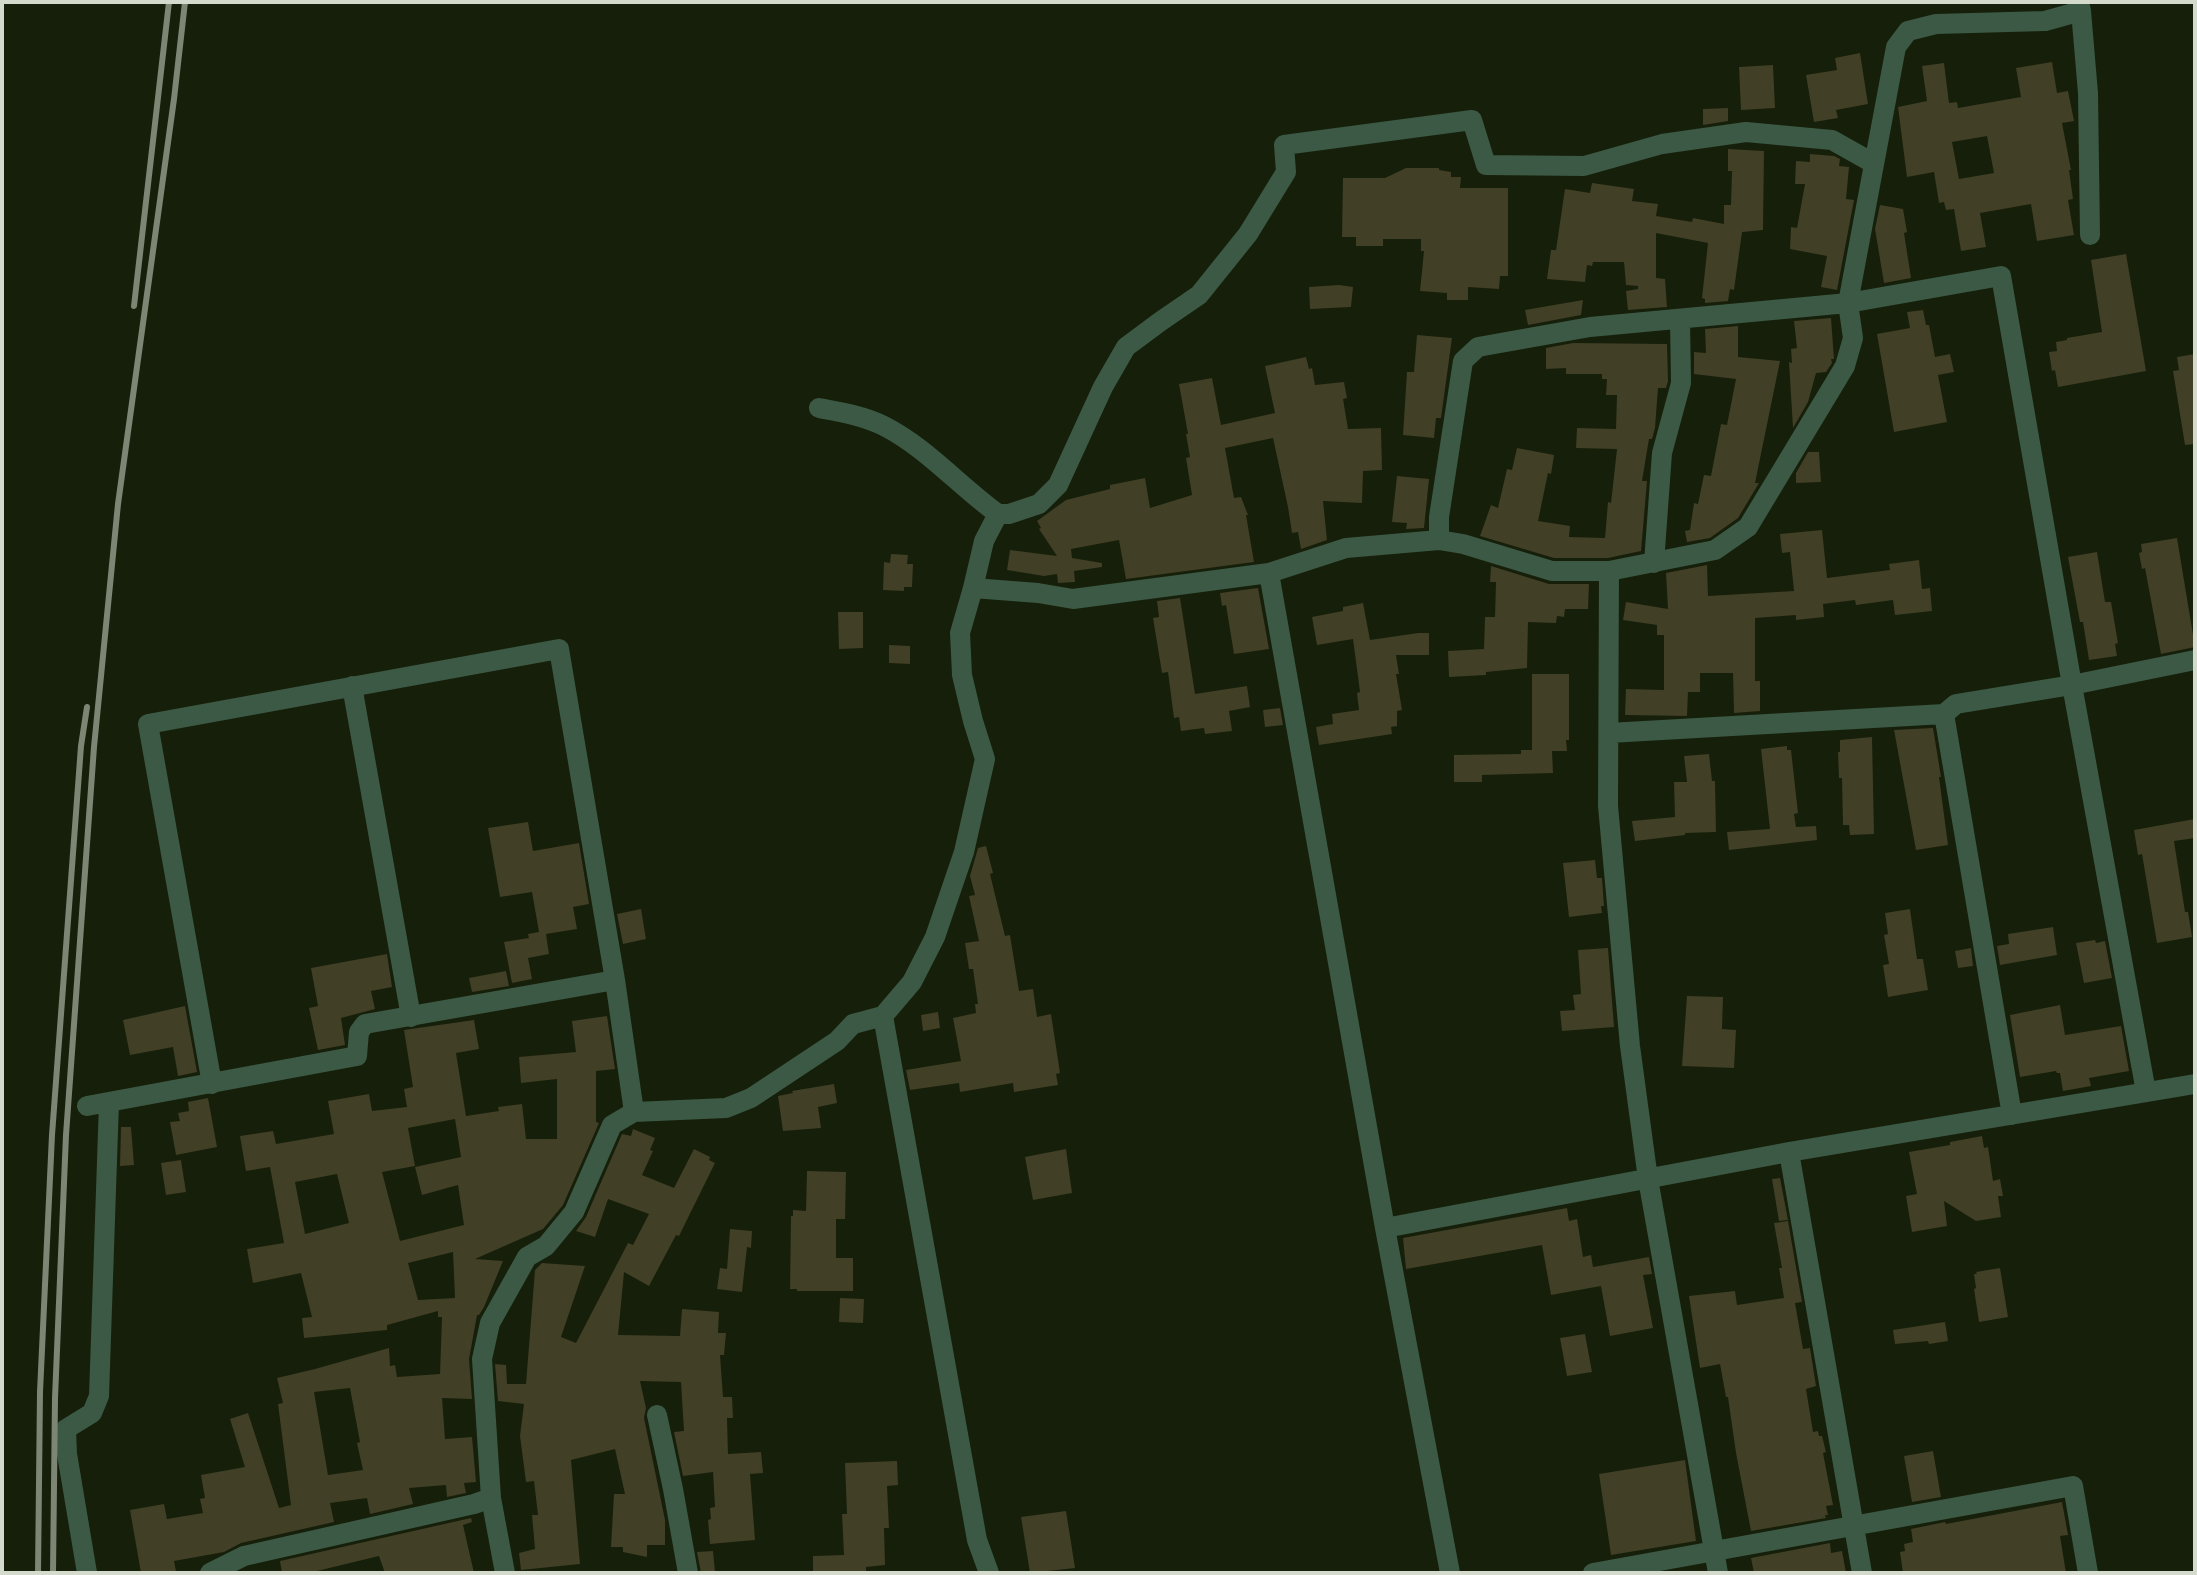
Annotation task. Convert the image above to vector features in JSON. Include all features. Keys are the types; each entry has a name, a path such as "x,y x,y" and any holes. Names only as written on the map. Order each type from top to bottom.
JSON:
{"street":[{"path":"973,588 1073,599 1269,573 1346,548 1439,540 1463,544 1552,571 1609,571 1715,550 1748,527 1845,366 1853,338 1848,303 1873,163 1896,47 1908,31 1936,24 2045,21 2080,6 2088,93 2090,235"},
{"path":"819,408 850,413 883,425 913,443 998,514 1009,514 1039,504 1058,485 1103,387 1126,347 1199,295 1248,234 1286,172 1284,145 1472,120 1486,165 1584,166 1662,144 1746,132 1832,140 1873,163"},
{"path":"1439,540 1439,517 1463,361 1478,347 1590,327 1848,303 2001,276 2146,1092"},
{"path":"1654,563 1662,453 1681,383 1680,320"},
{"path":"505,1573 491,1498 482,1359 490,1323 527,1257 546,1246 574,1212 612,1125 634,1112 726,1108 751,1098 825,1050 853,1024 883,1016 912,982 935,937 964,852 985,759 962,675 960,633 984,541 998,514"},
{"path":"1609,571 1608,806 1630,1046 1648,1179 1718,1573"},
{"path":"1269,573 1385,1228 1450,1573"},
{"path":"212,1084 148,724 559,649 634,1112"},
{"path":"1609,733 1944,714 1956,704 2195,660"},
{"path":"352,686 411,1017"},
{"path":"1944,714 2012,1115"},
{"path":"87,1106 357,1056 359,1032 365,1024 615,980"},
{"path":"883,1016 977,1540 989,1573"},
{"path":"1385,1228 1789,1152 2195,1084"},
{"path":"87,1573 67,1454 66,1429 92,1413 99,1396 109,1102"},
{"path":"1789,1152 1862,1573"},
{"path":"657,1415 688,1573"},
{"path":"1593,1573 2073,1486 2088,1573"},
{"path":"210,1573 244,1556 491,1498"}],"building":[{"path":"1860,53 1868,104 1836,110 1838,118 1814,122 1806,75 1837,70 1835,58"},
{"path":"2052,62 2057,93 2068,91 2074,121 2062,123 2071,170 2073,199 2068,200 2074,235 2037,241 2031,204 1980,213 1986,247 1961,251 1954,209 1946,210 1944,202 1939,203 1934,172 1907,177 1898,107 1927,101 1922,66 1944,63 1949,103 1957,102 1958,108 2021,97 2016,68","holes":["1987,136 1994,173 1959,179 1952,142"]},
{"path":"1773,65 1775,108 1741,110 1739,67"},
{"path":"1728,108 1728,121 1703,125 1703,109"},
{"path":"1728,149 1764,151 1763,230 1742,232 1734,290 1730,289 1728,301 1705,303 1702,298 1708,243 1656,233 1656,278 1665,279 1667,307 1628,310 1626,291 1638,289 1638,286 1626,285 1624,262 1593,262 1592,266 1587,265 1585,282 1547,279 1551,250 1556,250 1565,189 1590,193 1592,183 1634,189 1632,201 1658,204 1656,216 1724,224 1724,205 1731,205 1732,171 1728,171"},
{"path":"1810,154 1834,156 1840,159 1839,166 1849,167 1846,199 1854,200 1837,290 1821,287 1827,256 1790,249 1791,227 1797,228 1805,184 1795,184 1796,161 1810,162"},
{"path":"1406,168 1439,168 1451,172 1451,177 1461,177 1460,188 1508,188 1508,276 1500,276 1499,289 1468,287 1468,300 1447,300 1447,293 1420,291 1424,251 1421,251 1421,239 1383,239 1383,246 1356,246 1356,237 1342,237 1343,178 1385,178"},
{"path":"1880,205 1903,209 1911,278 1884,283 1875,229"},
{"path":"2126,254 2146,371 2058,387 2049,352 2057,351 2056,342 2102,332 2091,260"},
{"path":"1309,287 1353,287 1351,307 1310,309"},
{"path":"1583,300 1581,315 1528,325 1525,310"},
{"path":"1923,310 1935,357 1950,354 1954,372 1938,375 1947,422 1894,432 1877,334 1910,328 1907,312"},
{"path":"1831,318 1834,359 1831,359 1826,372 1816,373 1808,402 1793,428 1789,362 1792,363 1791,349 1797,348 1794,321"},
{"path":"1738,326 1738,357 1780,361 1755,483 1759,483 1738,518 1710,538 1687,542 1685,531 1690,530 1694,503 1698,504 1704,475 1711,476 1721,424 1727,425 1736,379 1694,374 1694,352 1706,353 1705,329"},
{"path":"1417,335 1452,338 1441,418 1436,418 1434,438 1403,435 1407,372 1414,372"},
{"path":"1573,343 1667,344 1668,381 1666,388 1658,388 1655,428 1652,439 1649,439 1642,481 1647,481 1641,551 1608,558 1554,558 1480,536 1491,505 1498,508 1507,469 1512,470 1517,448 1554,455 1538,521 1570,526 1569,537 1605,538 1617,449 1576,448 1577,428 1616,429 1617,395 1606,395 1607,379 1602,379 1602,374 1566,374 1566,368 1546,369 1546,348"},
{"path":"2195,354 2195,444 2185,445 2173,371 2179,370 2177,357"},
{"path":"1306,357 1315,385 1344,382 1347,398 1343,399 1348,429 1381,428 1382,470 1363,471 1362,503 1323,501 1327,540 1301,549 1298,532 1292,533 1273,438 1225,448 1234,498 1241,497 1248,515 1254,562 1126,579 1119,540 1071,549 1072,558 1102,563 1102,567 1074,571 1075,582 1058,583 1057,574 1044,576 1007,570 1010,550 1057,556 1037,521 1066,500 1110,489 1110,485 1145,478 1150,508 1192,495 1186,458 1190,457 1188,434 1179,384 1212,378 1221,425 1275,413 1265,366"},
{"path":"1808,452 1819,452 1821,482 1796,483 1796,473"},
{"path":"1397,476 1429,479 1424,528 1406,529 1407,523 1392,522"},
{"path":"1822,530 1827,578 1890,570 1889,564 1919,560 1922,589 1930,588 1932,611 1895,615 1893,600 1856,605 1855,600 1823,604 1824,617 1796,620 1796,615 1755,618 1755,681 1760,681 1760,711 1734,713 1733,673 1700,673 1700,692 1688,692 1687,716 1625,715 1626,689 1664,690 1664,635 1657,635 1657,625 1623,620 1626,602 1668,609 1666,573 1707,565 1708,596 1794,591 1790,552 1782,553 1780,534"},
{"path":"2177,538 2195,647 2161,654 2145,568 2142,569 2139,553 2142,552 2141,544"},
{"path":"2097,552 2105,602 2111,602 2118,643 2115,644 2117,656 2089,660 2068,557"},
{"path":"891,554 908,555 907,564 913,564 912,587 904,587 904,591 883,590 884,562 890,563"},
{"path":"1491,566 1549,584 1589,584 1588,609 1565,609 1564,617 1557,616 1556,623 1528,622 1527,668 1449,677 1448,651 1484,649 1485,617 1495,617 1496,582 1490,582"},
{"path":"1258,588 1269,649 1234,654 1226,605 1222,606 1220,593"},
{"path":"1180,598 1195,694 1247,686 1250,707 1229,711 1232,731 1205,734 1204,728 1181,731 1179,717 1174,718 1168,672 1162,673 1153,618 1159,617 1157,601"},
{"path":"1363,603 1370,640 1429,633 1429,655 1396,655 1402,710 1397,711 1397,726 1391,727 1392,734 1319,745 1316,727 1333,724 1332,714 1359,710 1357,693 1360,692 1353,639 1317,645 1312,617 1343,611 1343,607"},
{"path":"838,612 863,612 863,648 839,649"},
{"path":"889,645 910,646 910,664 889,663"},
{"path":"1532,674 1569,674 1569,740 1566,740 1567,751 1552,751 1553,773 1482,775 1482,782 1454,782 1454,755 1521,754 1521,750 1532,750"},
{"path":"1280,708 1283,725 1265,727 1263,710"},
{"path":"1933,728 1948,845 1916,850 1894,730"},
{"path":"1872,737 1874,834 1850,835 1849,825 1843,825 1838,752 1840,740"},
{"path":"1787,746 1787,750 1791,750 1798,813 1794,814 1796,827 1816,826 1817,840 1729,850 1727,832 1770,829 1761,749"},
{"path":"1709,754 1712,781 1715,781 1716,832 1685,833 1635,841 1632,821 1675,817 1674,782 1687,782 1684,756"},
{"path":"2195,819 2195,838 2174,841 2192,937 2157,943 2142,854 2138,855 2134,830"},
{"path":"528,822 533,851 579,843 589,904 573,907 577,929 546,934 549,954 528,958 532,979 512,983 504,942 529,938 528,934 539,932 532,892 500,897 488,828"},
{"path":"986,846 1005,936 1010,935 1019,991 1033,989 1037,1017 1051,1014 1060,1073 1056,1074 1058,1085 1014,1092 1013,1083 960,1092 959,1083 910,1090 906,1070 961,1061 953,1018 976,1013 975,1004 978,1004 973,969 969,969 965,943 979,941 969,896 975,895 970,876 978,848"},
{"path":"1595,860 1597,878 1602,878 1602,913 1569,917 1563,863"},
{"path":"641,909 646,939 623,944 617,914"},
{"path":"1910,909 1917,959 1923,959 1928,990 1888,997 1883,965 1889,964 1884,935 1888,934 1885,913"},
{"path":"2053,927 2057,955 2000,965 1997,946 2009,944 2008,934"},
{"path":"2095,940 2096,943 2105,941 2112,978 2084,983 2076,943"},
{"path":"1608,948 1614,1027 1562,1031 1560,1011 1575,1010 1573,995 1581,994 1578,950"},
{"path":"1971,948 1973,966 1958,968 1955,951"},
{"path":"387,954 392,987 371,991 375,1009 341,1018 345,1045 318,1050 309,1008 318,1006 311,968"},
{"path":"506,971 509,986 472,992 469,978"},
{"path":"1687,996 1723,997 1722,1029 1736,1030 1734,1068 1682,1066"},
{"path":"2060,1005 2065,1035 2121,1026 2129,1071 2089,1078 2091,1086 2063,1091 2060,1073 2056,1071 2020,1077 2010,1015"},
{"path":"185,1006 197,1072 178,1076 173,1047 130,1055 123,1020"},
{"path":"938,1012 940,1028 923,1031 921,1015"},
{"path":"607,1016 615,1069 596,1071 596,1122 599,1123 563,1205 543,1229 475,1259 503,1261 484,1307 477,1315 469,1359 472,1399 442,1398 445,1439 472,1437 476,1482 464,1483 466,1493 447,1497 446,1485 409,1488 413,1504 370,1514 367,1498 330,1503 334,1522 241,1543 224,1552 174,1561 176,1571 141,1573 130,1510 164,1504 167,1519 203,1513 200,1499 205,1498 201,1475 245,1467 230,1419 248,1413 279,1508 291,1505 278,1404 283,1403 277,1378 389,1348 390,1366 395,1365 397,1377 440,1374 442,1317 438,1317 438,1311 387,1325 387,1330 304,1338 302,1318 312,1317 301,1273 253,1283 247,1249 284,1243 270,1167 246,1171 240,1136 273,1131 276,1144 334,1134 328,1101 369,1094 372,1111 407,1107 404,1089 413,1087 404,1030 474,1020 479,1049 456,1053 466,1116 522,1104 526,1139 557,1139 557,1079 521,1083 519,1057 576,1052 572,1021","holes":["455,1119 461,1157 415,1167 422,1195 458,1185 464,1225 400,1241 382,1172 415,1166 408,1128","337,1174 349,1223 305,1234 295,1182","453,1252 455,1298 418,1300 408,1263","350,1388 363,1470 328,1475 314,1392"]},
{"path":"834,1084 837,1103 818,1107 821,1128 783,1131 778,1096"},
{"path":"208,1098 217,1147 176,1155 170,1122 180,1121 178,1113 189,1111 188,1102"},
{"path":"121,1127 131,1127 134,1165 120,1166"},
{"path":"633,1129 655,1138 650,1150 653,1151 642,1175 674,1188 694,1149 715,1163 679,1236 676,1235 649,1286 624,1272 618,1335 680,1336 682,1309 719,1312 718,1333 726,1333 724,1355 720,1355 723,1397 732,1397 733,1418 727,1418 728,1454 761,1452 763,1473 750,1474 755,1540 710,1544 708,1520 711,1519 710,1508 715,1507 713,1472 683,1476 674,1432 684,1431 681,1382 640,1381 646,1408 644,1418 665,1520 665,1545 647,1545 647,1557 623,1552 623,1547 611,1547 614,1494 625,1494 615,1449 571,1460 580,1564 521,1570 519,1553 535,1549 532,1515 538,1515 534,1481 526,1482 520,1436 524,1404 498,1401 495,1364 506,1365 507,1384 526,1384 535,1270 542,1263 585,1266 561,1337 576,1343 628,1243 633,1245 649,1214 608,1199 595,1237 576,1231 586,1217 622,1134 631,1136"},
{"path":"1982,1136 1984,1148 1988,1147 1993,1181 2000,1179 2003,1196 1998,1196 2001,1217 1976,1221 1944,1201 1947,1226 1912,1232 1906,1196 1917,1194 1909,1152"},
{"path":"1066,1149 1072,1193 1033,1200 1025,1157"},
{"path":"181,1160 186,1192 166,1195 161,1163"},
{"path":"807,1171 846,1172 845,1219 836,1219 836,1258 853,1258 853,1291 790,1289 791,1216 793,1210 806,1211"},
{"path":"1780,1178 1788,1220 1779,1221 1772,1179"},
{"path":"1567,1208 1569,1221 1577,1219 1583,1257 1591,1255 1593,1267 1649,1257 1652,1274 1643,1275 1653,1328 1610,1336 1601,1286 1551,1295 1542,1245 1406,1269 1403,1238"},
{"path":"1788,1221 1802,1302 1795,1303 1803,1349 1810,1348 1816,1386 1806,1389 1813,1432 1818,1431 1822,1436 1826,1452 1823,1453 1833,1505 1826,1506 1826,1518 1751,1531 1720,1364 1700,1368 1689,1296 1735,1291 1737,1305 1784,1298 1774,1223"},
{"path":"730,1229 752,1231 742,1292 717,1289 720,1268 727,1269"},
{"path":"2000,1268 2008,1317 1979,1322 1974,1274"},
{"path":"840,1298 864,1299 863,1323 839,1322"},
{"path":"1945,1322 1948,1341 1895,1344 1893,1330"},
{"path":"1585,1334 1592,1372 1567,1376 1560,1338"},
{"path":"1933,1451 1941,1497 1912,1502 1904,1456"},
{"path":"1685,1460 1696,1541 1611,1555 1599,1474"},
{"path":"897,1461 898,1485 887,1486 889,1528 884,1528 885,1565 866,1567 866,1572 813,1573 813,1556 844,1555 842,1514 847,1514 845,1463"},
{"path":"2062,1502 2068,1535 2060,1536 2066,1573 1903,1573 1900,1552 1905,1551 1904,1544 1913,1542 1911,1529"},
{"path":"1066,1511 1075,1568 1030,1573 1021,1517"},
{"path":"471,1518 472,1522 463,1525 474,1573 385,1573 379,1556 318,1573 282,1573 280,1561"},
{"path":"1830,1543 1831,1553 1842,1551 1846,1573 1754,1573 1751,1558"},
{"path":"713,1551 715,1572 701,1573 697,1552"}],"railway":[{"path":"134,306 169,2"},
{"path":"53,1573 55,1398 66,1135 94,747 118,504 185,2"},
{"path":"38,1573 40,1392 52,1135 81,746 87,707"}]}
